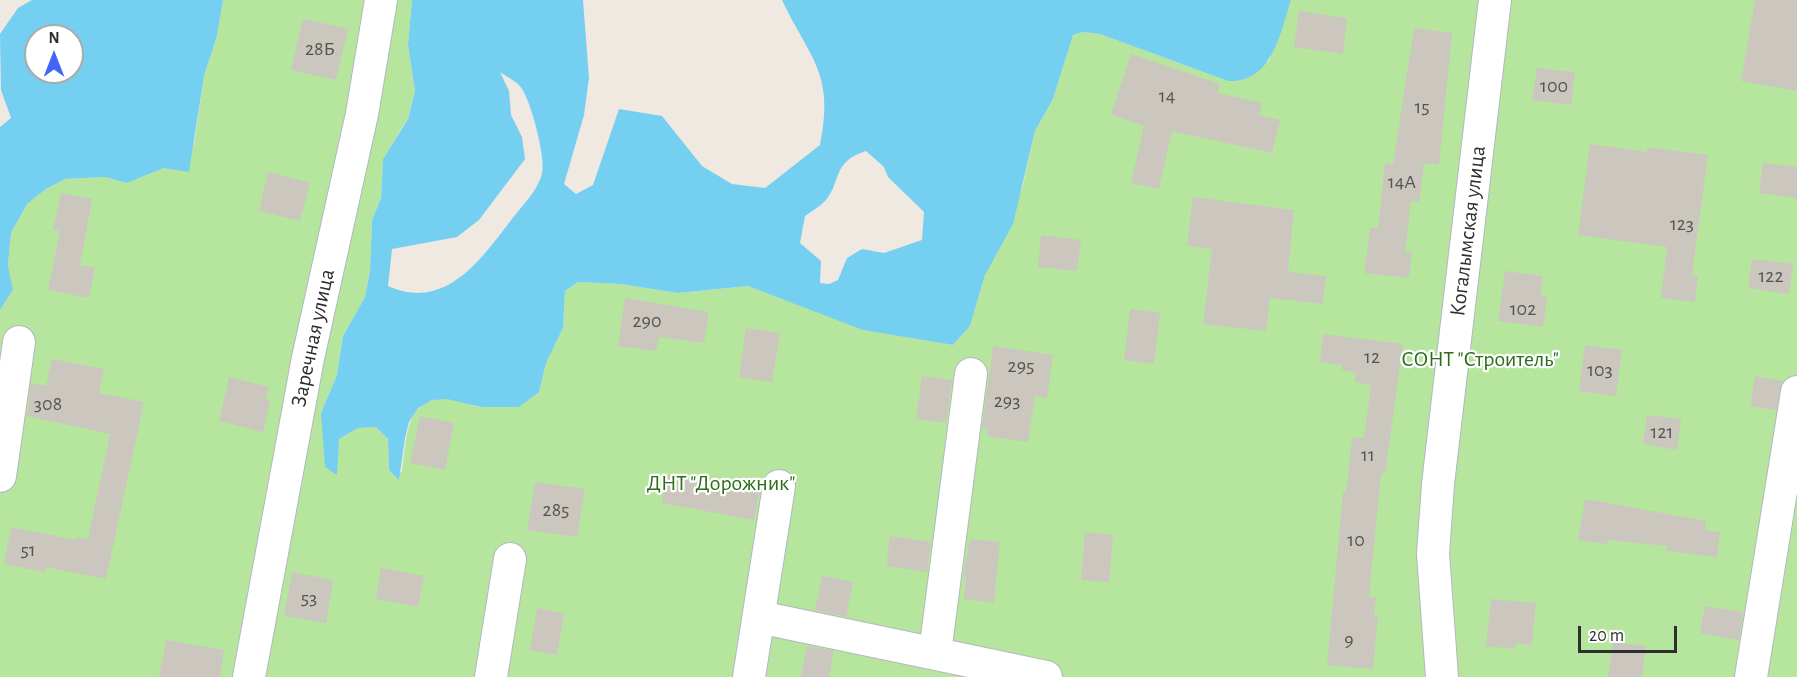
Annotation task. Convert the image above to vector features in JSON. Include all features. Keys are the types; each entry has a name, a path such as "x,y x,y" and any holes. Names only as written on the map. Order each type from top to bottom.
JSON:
{"street":[{"name":"Заречная улица","path":"249,677 306,369 362,114 381,0"},
{"name":"Когалымская улица","path":"1442,677 1433,554 1438,484 1495,0"},
{"path":"0,476 20,342"},
{"path":"935,653 971,374"},
{"path":"1751,677 1797,392"},
{"path":"749,677 779,486"},
{"path":"491,677 510,559"},
{"path":"759,617 935,653 998,672 1046,677"}],"green space":[{"path":"223,0 412,0 408,45 415,91 408,118 383,159 381,198 372,220 370,271 365,297 343,336 337,375 321,413 339,439 358,428 376,427 388,439 389,470 402,472 407,433 411,421 416,411 425,403 436,399 452,399 484,407 539,392 546,363 563,328 565,291 578,282 620,284 678,293 748,286 811,309 906,337 953,345 970,326 985,275 1022,189 1035,131 1053,99 1073,35 1083,32 1100,34 1228,81 1269,61 1291,0 1797,0 1797,677 0,677 0,310 13,290 8,265 11,233 27,204 46,189 65,179 105,177 127,183 164,168 194,145 204,76 217,36"}],"water":[{"path":"32,0 223,0 217,36 204,76 189,172 164,168 127,183 105,177 65,179 46,189 27,204 11,233 8,265 13,290 0,310 0,127 11,118 1,90 0,34 18,8"},
{"path":"412,0 583,0 589,78 584,115 564,184 576,194 593,185 619,109 662,116 702,166 732,184 765,188 820,145 824,121 822,83 817,68 782,0 1291,0 1272,54 1255,74 1243,79 1228,81 1100,34 1083,32 1073,35 1053,99 1035,131 1013,224 985,275 970,326 953,345 863,330 748,286 678,293 620,284 578,282 565,291 563,328 546,363 539,392 519,407 481,407 447,399 432,400 418,408 409,422 399,480 389,470 388,439 376,427 358,428 339,439 337,475 325,467 321,413 337,375 343,336 365,297 370,271 372,220 381,198 383,159 408,119 415,91 408,45","holes":["500,72 520,86 526,96 542,155 542,173 537,185 488,250 460,277 445,287 427,292 409,292 388,286 392,249 457,237 479,220 525,159 522,137 511,115 509,91","866,151 884,167 888,177 924,212 922,240 884,253 862,249 847,258 838,280 829,284 820,283 821,261 800,243 805,216 825,201 847,161"]}],"building":[{"path":"1755,0 1797,0 1797,91 1741,81"},
{"path":"1299,11 1347,18 1343,54 1294,47"},
{"path":"303,19 348,29 336,80 291,70"},
{"path":"1414,28 1452,33 1439,165 1424,163 1419,202 1411,201 1405,252 1412,252 1409,278 1364,273 1370,228 1378,228 1385,163 1393,164"},
{"path":"1131,54 1220,84 1217,93 1262,103 1259,115 1280,120 1272,153 1172,131 1159,189 1131,183 1144,126 1111,115"},
{"path":"1537,68 1575,72 1571,105 1532,100"},
{"path":"1590,144 1647,152 1647,147 1708,155 1692,275 1698,276 1695,302 1661,298 1667,247 1578,235"},
{"path":"1763,163 1797,167 1797,198 1759,193"},
{"path":"268,172 310,183 300,221 259,211"},
{"path":"61,193 92,199 80,265 95,268 89,298 48,290 60,231 53,230"},
{"path":"1193,197 1294,210 1288,272 1326,276 1323,304 1270,298 1266,331 1203,324 1212,249 1187,246"},
{"path":"1041,235 1081,240 1077,271 1038,267"},
{"path":"1752,259 1793,264 1789,294 1748,288"},
{"path":"1505,271 1543,276 1540,295 1547,296 1543,327 1498,321"},
{"path":"625,298 709,312 704,343 659,337 656,351 618,346"},
{"path":"1130,309 1160,313 1154,364 1124,360"},
{"path":"746,328 780,333 772,382 739,377"},
{"path":"1323,334 1403,344 1385,474 1381,473 1369,597 1376,597 1374,616 1378,616 1373,669 1327,665 1343,492 1346,492 1352,437 1364,438 1371,385 1355,382 1356,373 1342,370 1342,365 1320,362"},
{"path":"1585,345 1622,350 1616,396 1579,391"},
{"path":"993,346 1053,355 1047,398 1035,396 1028,442 987,436 988,429 982,428"},
{"path":"52,359 104,369 99,393 144,402 106,579 46,567 44,572 4,564 11,527 76,540 77,537 88,539 110,434 27,416 31,383 46,386"},
{"path":"922,376 952,380 946,423 916,419"},
{"path":"1755,376 1783,381 1776,410 1750,406"},
{"path":"229,377 269,387 266,400 270,401 263,432 219,421"},
{"path":"1647,415 1681,419 1677,450 1643,444"},
{"path":"420,416 454,423 445,470 410,463"},
{"path":"667,475 709,484 710,479 760,488 754,520 662,503"},
{"path":"535,482 585,489 577,537 527,530"},
{"path":"1585,499 1706,521 1705,530 1720,532 1717,557 1666,551 1667,546 1608,540 1607,544 1578,540"},
{"path":"1085,532 1113,535 1109,582 1081,580"},
{"path":"890,536 931,542 927,572 886,566"},
{"path":"970,539 1000,542 994,603 964,599 966,578 963,577"},
{"path":"381,568 424,576 418,607 376,599"},
{"path":"292,572 333,580 326,623 284,616"},
{"path":"822,576 853,582 846,617 815,610"},
{"path":"1491,599 1536,603 1532,645 1516,643 1515,649 1486,646"},
{"path":"1705,606 1743,612 1739,640 1700,633"},
{"path":"537,608 564,613 557,655 530,650"},
{"path":"166,640 224,650 220,677 159,677"},
{"path":"1613,642 1646,646 1642,677 1608,677"},
{"path":"807,646 834,651 829,677 801,677"}],"park label":[{"name":"СОНТ \"Строитель\"","path":"1480,359"},
{"name":"ДНТ \"Дорожник\"","path":"721,483"}]}
